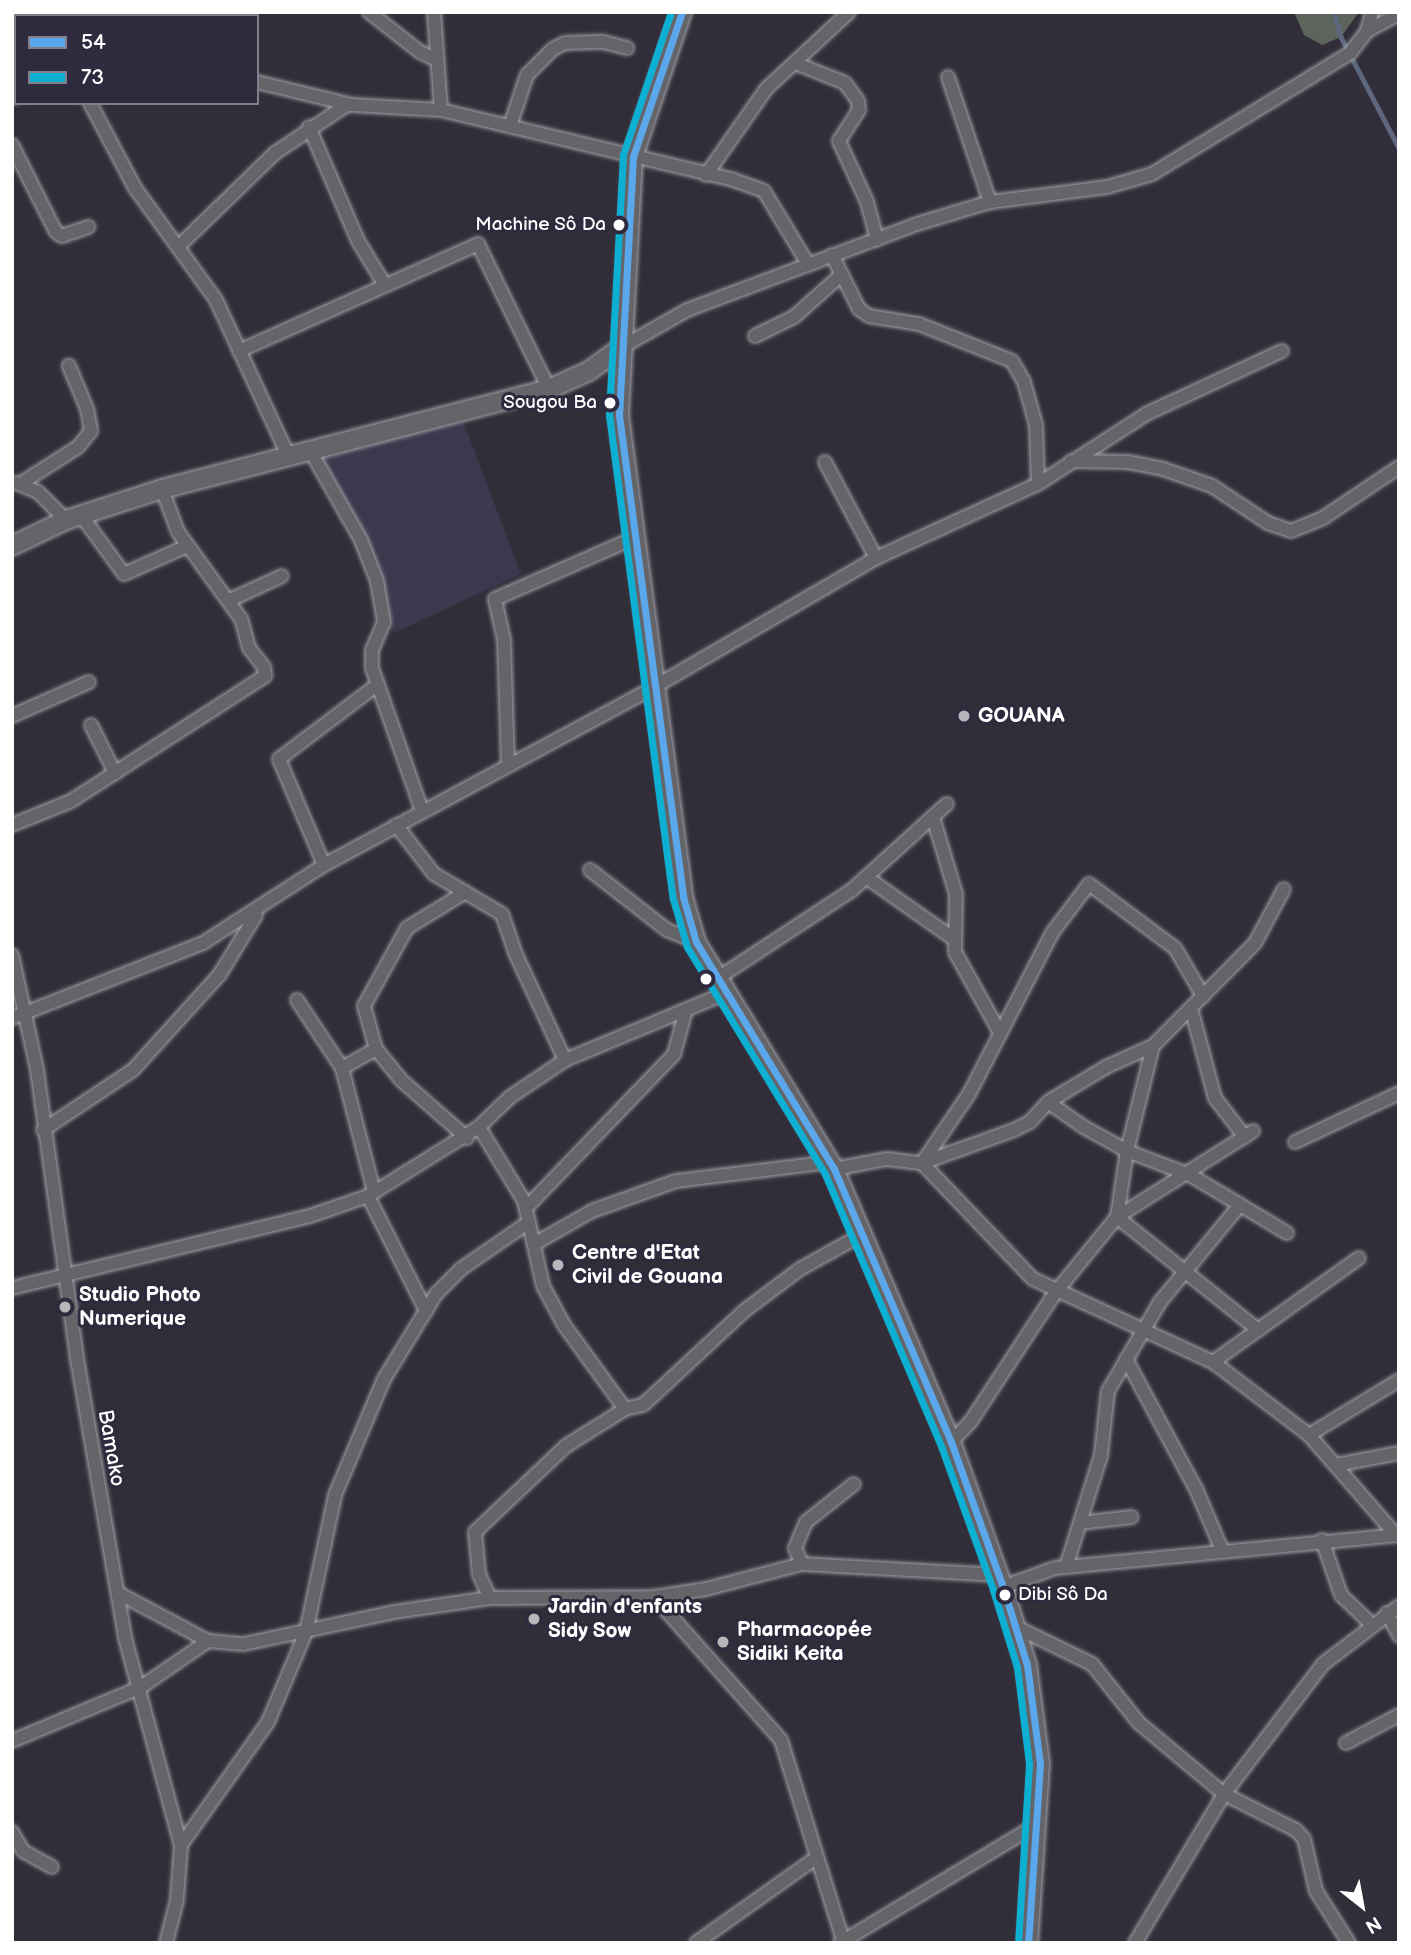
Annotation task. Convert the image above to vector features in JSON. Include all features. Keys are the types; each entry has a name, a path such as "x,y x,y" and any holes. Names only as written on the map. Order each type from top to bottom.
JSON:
{"street":[{"path":"369,12 420,52 437,60"},
{"path":"433,12 441,110"},
{"path":"682,12 633,157 619,415 683,897 696,942 832,1165 951,1442 1001,1581 1016,1627 1034,1706 1040,1764 1028,1943"},
{"path":"1367,31 1372,12"},
{"path":"12,546 74,518 162,489 549,389 589,371 687,310 832,255 989,202 1107,187 1152,174 1350,52 1367,31 1399,14"},
{"path":"706,175 766,89 844,15"},
{"path":"510,126 527,75 553,49 565,43 603,42 627,48"},
{"path":"795,63 845,83 858,102 859,110 839,141 867,202 877,240"},
{"path":"948,77 989,202"},
{"path":"259,82 348,104 441,110 764,191 808,264"},
{"path":"179,246 275,153 309,127 348,104"},
{"path":"91,105 135,188 216,300 289,457"},
{"path":"309,127 358,241 385,285"},
{"path":"12,145 56,232 62,236 89,227"},
{"path":"239,351 478,244 549,389"},
{"path":"832,255 859,309 869,316 919,324 1012,361 1024,383 1036,425 1038,484"},
{"path":"755,336 794,317 841,275"},
{"path":"18,1016 203,943 258,911 324,865 656,686 876,558 1038,484 1146,414 1282,351"},
{"path":"16,483 78,447 91,431 88,409 69,366"},
{"path":"311,452 360,540 382,597 384,622 371,654 378,684 422,811"},
{"path":"1071,461 1128,462 1163,469 1212,486 1268,523 1291,531 1323,518 1399,467"},
{"path":"825,462 876,558"},
{"path":"16,483 38,492 74,518 124,574 187,546"},
{"path":"12,825 71,801 265,676 230,600 187,546 169,513 162,489"},
{"path":"508,765 504,640 495,599 636,537"},
{"path":"230,600 282,576"},
{"path":"12,716 89,682"},
{"path":"324,865 279,760 378,684"},
{"path":"91,725 115,773"},
{"path":"12,1288 310,1216 371,1194 467,1138 510,1097 565,1060 686,1010 722,986 866,877 947,804"},
{"path":"933,817 956,894 954,939 965,977 999,1031"},
{"path":"397,825 434,874 502,914 516,955 565,1060"},
{"path":"590,870 667,930 696,942"},
{"path":"866,877 954,939"},
{"path":"922,1163 969,1094 999,1031 1052,933 1089,884 1175,948 1203,996"},
{"path":"534,1244 592,1211 676,1181 887,1159 922,1163 1014,1130 1030,1122 1048,1102 1108,1066 1153,1046 1255,943 1284,889"},
{"path":"464,893 407,928 364,1006 376,1049 401,1080 467,1138"},
{"path":"43,1130 134,1070 220,974 258,911"},
{"name":"Bamako","path":"12,954 18,1016 37,1070 43,1130 92,1454 125,1638 141,1687 181,1845 177,1900 166,1943"},
{"path":"298,1000 342,1068 371,1194 426,1311"},
{"path":"951,1442 971,1421 1055,1293 1117,1217 1190,1175 1249,1134 1215,1098 1191,1008"},
{"path":"526,1208 674,1054 686,1010"},
{"path":"1117,1217 1127,1151 1153,1046"},
{"path":"342,1068 376,1049"},
{"path":"1295,1142 1399,1093"},
{"path":"1048,1102 1127,1151 1190,1175 1287,1233"},
{"path":"479,1128 526,1208 542,1286 564,1325 625,1409"},
{"path":"922,1163 970,1209 1007,1257 1055,1293 1213,1362 1309,1435 1397,1535"},
{"path":"1066,1567 1101,1455 1108,1391 1143,1331 1185,1271 1240,1205"},
{"path":"1117,1217 1258,1330"},
{"path":"181,1845 268,1722 306,1632 335,1495 384,1378 426,1311 461,1269 529,1222"},
{"path":"490,1598 479,1574 475,1532 566,1446 625,1409 643,1405 744,1311 800,1269 862,1235"},
{"path":"1213,1362 1359,1258"},
{"path":"1126,1359 1196,1489 1222,1550"},
{"path":"1309,1435 1399,1380"},
{"path":"1336,1465 1399,1452"},
{"path":"802,1564 795,1548 806,1521 854,1484"},
{"path":"1080,1523 1132,1517"},
{"path":"118,1593 208,1641 244,1644 490,1598 654,1597 706,1589 802,1564 1001,1581 1066,1567 1322,1540 1397,1535"},
{"path":"1322,1540 1341,1595 1372,1625"},
{"path":"654,1597 780,1740 842,1942 1036,1825"},
{"path":"1135,1943 1224,1794 1324,1664 1393,1609 1399,1636"},
{"path":"1016,1627 1092,1664 1139,1723 1224,1794 1296,1830 1304,1839 1316,1891 1349,1943"},
{"path":"12,1741 141,1687 208,1641"},
{"path":"1346,1743 1399,1716"},
{"path":"12,1832 23,1851 52,1867"},
{"path":"696,1943 817,1857"}],"shaded area":[{"path":"1294,12 1359,12 1341,37 1322,45 1304,35"},
{"path":"462,418 521,574 394,633 317,460"}],"waterway":[{"path":"1334,12 1341,37 1399,148"}],"transit line":[{"name":"73","path":"671,12 623,155 609,415 673,899 687,947 825,1174 941,1446 993,1590 1017,1667 1029,1764 1018,1942"},
{"name":"54","path":"682,12 633,157 619,415 683,897 696,942 834,1169 951,1442 1003,1587 1027,1665 1040,1764 1028,1943"}],"place":[{"name":"Machine Sô Da","path":"619,225"},
{"name":"Sougou Ba","path":"610,403"},
{"name":"GOUANA","path":"964,716"},
{"name":"Centre d'Etat Civil de Gouana","path":"558,1265"},
{"name":"Studio Photo Numerique","path":"65,1307"},
{"name":"Dibi Sô Da","path":"1005,1595"},
{"name":"Jardin d'enfants Sidy Sow","path":"534,1619"},
{"name":"Pharmacopée Sidiki Keita","path":"723,1642"}]}
